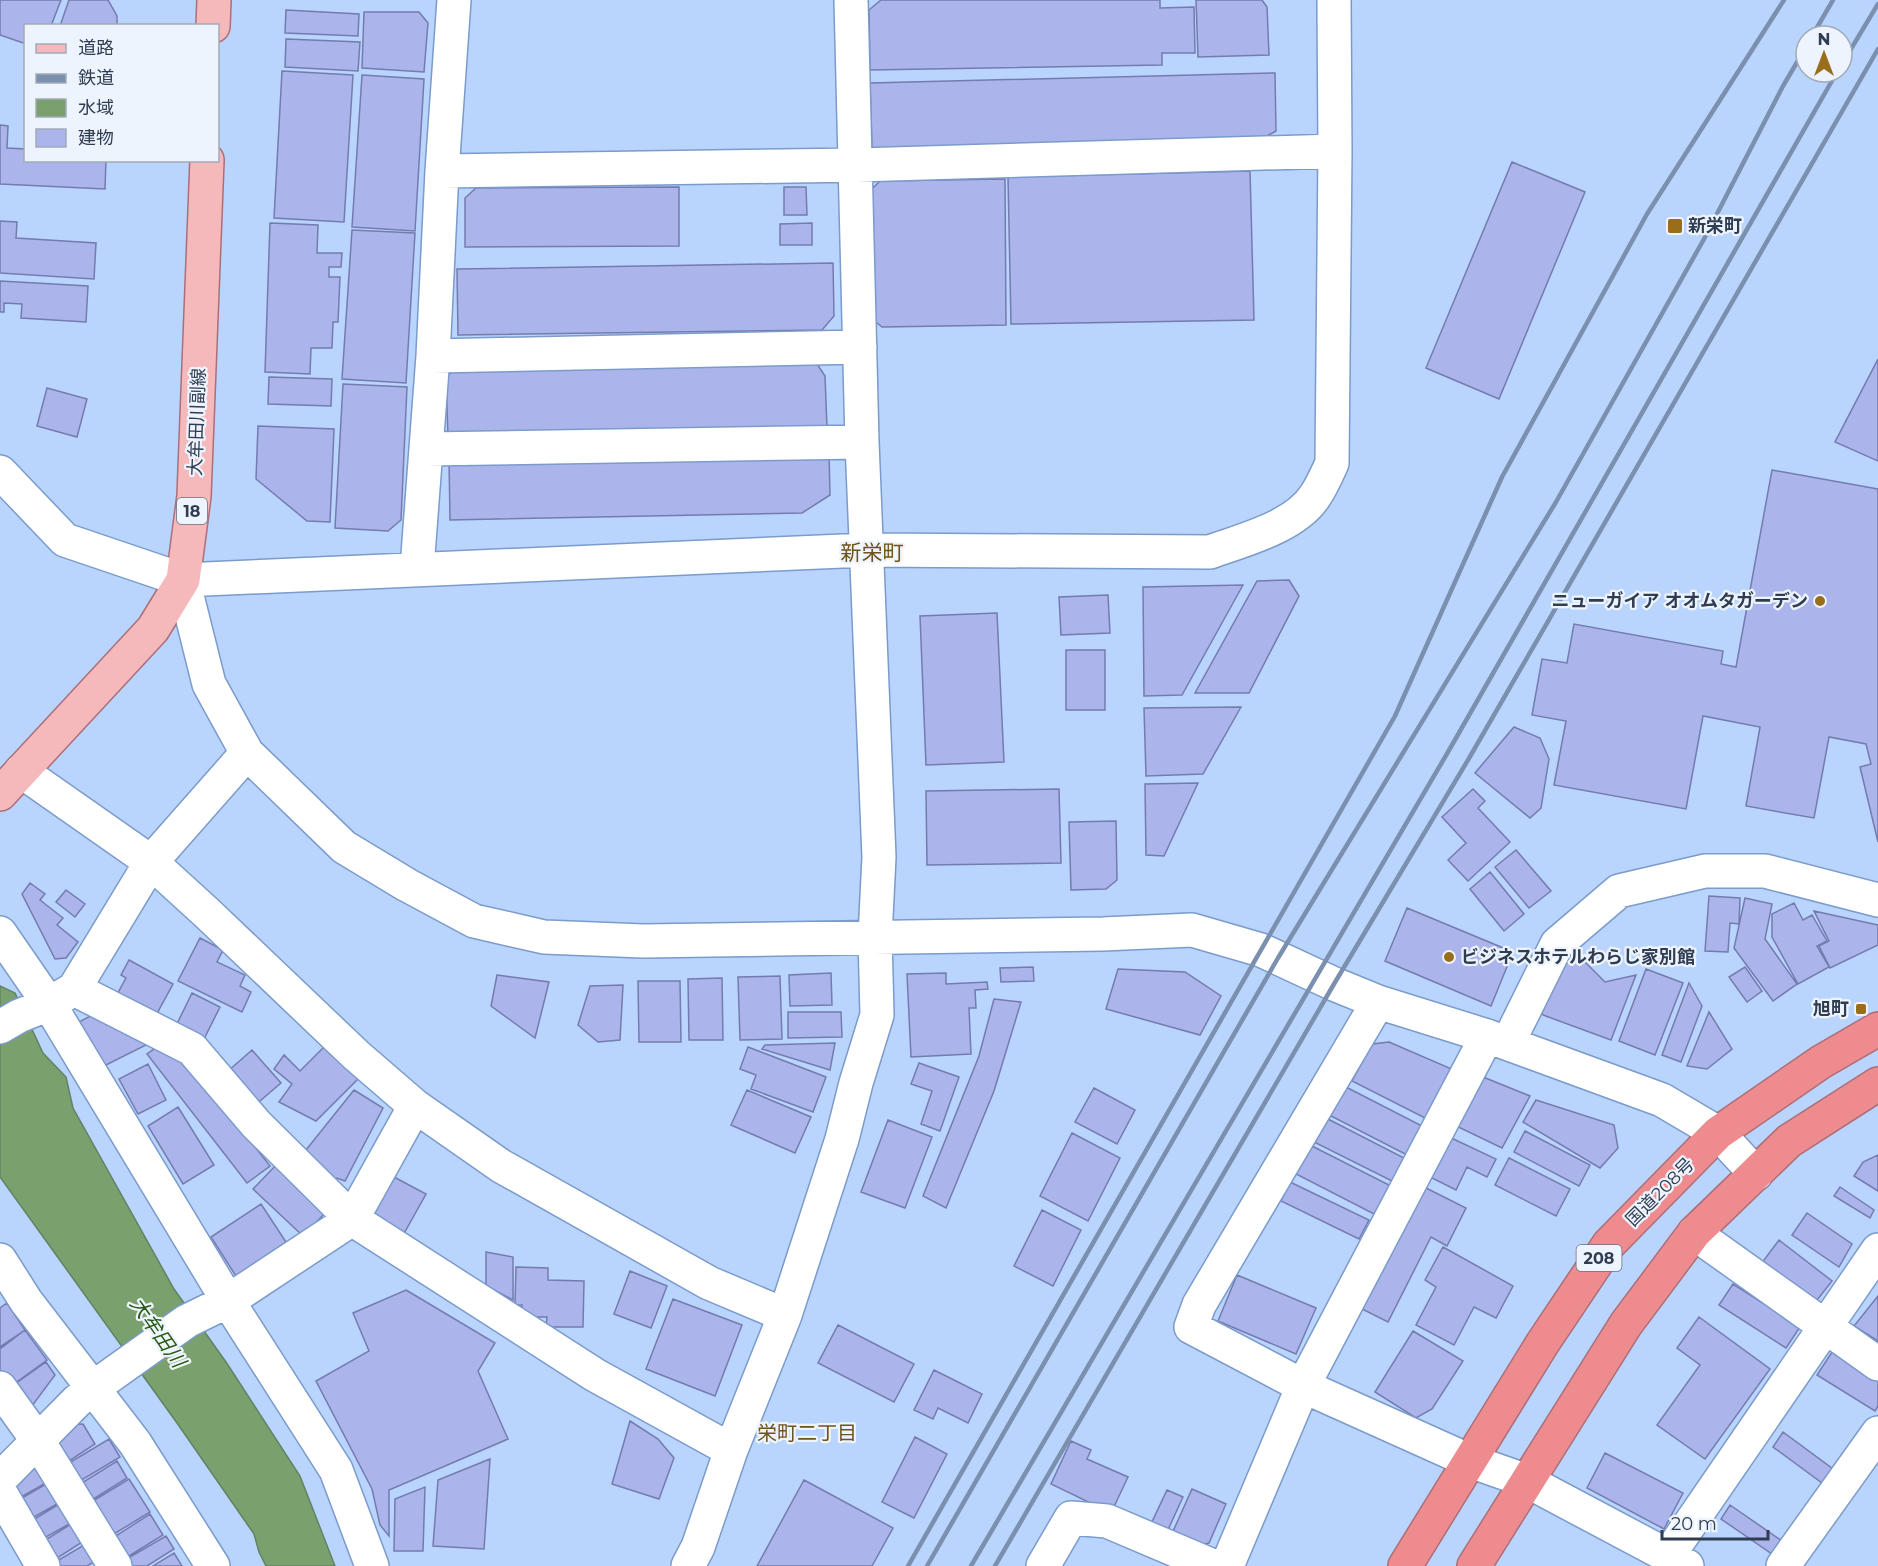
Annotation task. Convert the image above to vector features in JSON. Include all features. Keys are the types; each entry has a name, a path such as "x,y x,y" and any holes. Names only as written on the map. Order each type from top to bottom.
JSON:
{"highway":[{"name":"国道208号","path":"1405,1566 1542,1344 1609,1244 1718,1133 1821,1062 1878,1029"},
{"path":"1474,1566 1626,1324 1694,1233 1789,1141 1878,1084"}],"main road":[{"path":"213,24 214,0"},
{"name":"大牟田川副線","path":"10,782 153,629 183,580 194,496 207,162"}],"street":[{"path":"417,568 433,356 442,171 454,0"},
{"path":"688,1566 698,1546 730,1450 785,1316 842,1139 877,1015 875,937 879,857 862,442 851,0"},
{"path":"0,472 65,540 183,580 866,550 1210,552 1255,536 1290,519 1314,498 1332,463 1334,0"},
{"path":"442,171 856,165 1335,151"},
{"path":"433,356 860,347"},
{"path":"426,449 862,442"},
{"path":"183,580 209,684 248,753 344,848 406,885 474,921 544,937 643,941 1104,934 1192,930 1261,950 1378,1002 1497,1039 1662,1100 1718,1133 1755,1174"},
{"path":"9,1021 62,996 151,862 248,753"},
{"path":"10,782 151,862 356,1055 415,1106 501,1166 709,1283 785,1316"},
{"path":"1227,1566 1303,1386 1497,1039 1557,944 1619,891 1705,871 1765,871 1878,900"},
{"path":"0,933 62,996 228,1301 336,1470 372,1566"},
{"path":"62,996 192,1049 256,1124 352,1219 595,1375 730,1450"},
{"path":"1378,1002 1199,1305 1191,1327 1303,1386 1470,1461 1527,1481 1662,1559 1878,1250"},
{"path":"0,1479 102,1381 187,1321 228,1301 352,1219 415,1106"},
{"path":"1694,1233 1878,1364"},
{"path":"0,1260 26,1301 102,1381 135,1443 213,1566"},
{"path":"0,1388 38,1441 115,1566"},
{"path":"1783,1566 1878,1433"},
{"path":"0,1492 43,1566"},
{"path":"1042,1566 1071,1518 1107,1521 1213,1566"}],"water":[{"name":"大牟田川","path":"0,986 15,993 43,1053 66,1077 73,1108 174,1289 226,1362 300,1476 335,1566 266,1566 254,1534 0,1177"}],"building":[{"path":"0,0 61,0 52,24 24,24 24,43 0,35"},
{"path":"69,0 108,0 117,16 117,24 61,24"},
{"path":"881,0 1160,0 1160,8 1194,7 1195,53 1162,53 1162,65 870,70 869,10"},
{"path":"1196,0 1262,0 1267,7 1269,55 1198,57"},
{"path":"286,10 359,14 358,36 285,33"},
{"path":"364,12 419,12 428,23 424,72 362,68"},
{"path":"286,39 360,42 358,71 285,67"},
{"path":"282,71 353,75 344,222 274,218"},
{"path":"1275,73 1276,131 1258,141 872,150 870,83"},
{"path":"362,75 424,79 415,231 352,227"},
{"path":"0,125 8,126 7,148 24,149 24,162 106,162 105,189 0,184"},
{"path":"1512,162 1585,192 1499,399 1426,368"},
{"path":"1250,171 1254,320 1011,324 1008,177"},
{"path":"1005,179 1006,325 882,327 871,318 870,191 880,181"},
{"path":"679,187 679,246 465,247 465,198 476,188"},
{"path":"784,187 806,187 807,215 784,215"},
{"path":"0,221 17,222 16,238 96,243 94,279 0,273"},
{"path":"270,223 318,225 317,253 342,253 341,267 329,267 329,277 340,277 338,322 333,322 332,348 311,348 310,374 265,372"},
{"path":"812,223 812,245 780,245 780,224"},
{"path":"352,230 415,233 406,383 342,379"},
{"path":"833,263 834,316 822,330 458,335 457,269"},
{"path":"0,281 88,286 86,322 21,318 22,304 4,303 4,312 0,312"},
{"path":"1878,359 1878,461 1835,442"},
{"path":"815,361 825,376 827,428 448,437 446,377 458,367"},
{"path":"269,377 332,379 331,406 268,404"},
{"path":"343,384 407,387 401,520 388,531 335,528"},
{"path":"47,388 87,399 77,437 37,426"},
{"path":"258,426 334,429 330,522 307,521 256,479"},
{"path":"829,453 830,495 802,513 450,520 449,460"},
{"path":"1772,470 1878,489 1878,842 1860,767 1871,764 1866,744 1829,737 1814,818 1746,806 1760,727 1703,716 1686,809 1554,785 1566,721 1532,715 1542,659 1567,663 1574,624 1723,651 1721,664 1736,667"},
{"path":"1289,580 1299,596 1249,693 1195,693 1257,581"},
{"path":"1243,585 1182,695 1144,696 1143,587"},
{"path":"1108,595 1110,633 1061,635 1059,597"},
{"path":"997,613 1004,762 926,765 920,616"},
{"path":"1066,650 1105,650 1105,710 1066,710"},
{"path":"1241,707 1203,774 1146,776 1144,708"},
{"path":"1514,727 1540,738 1549,759 1541,808 1530,818 1475,773"},
{"path":"1198,783 1164,856 1146,855 1145,784"},
{"path":"1059,789 1061,863 927,865 926,791"},
{"path":"1473,789 1485,801 1478,808 1510,842 1468,881 1448,860 1466,843 1442,817"},
{"path":"1116,821 1117,880 1106,889 1071,890 1069,822"},
{"path":"1516,850 1551,891 1529,908 1495,867"},
{"path":"1490,872 1524,914 1504,931 1470,889"},
{"path":"30,883 45,894 40,900 63,918 57,925 78,942 66,958 55,959 22,894"},
{"path":"66,890 85,904 75,917 56,902"},
{"path":"1709,896 1740,898 1739,924 1730,923 1728,952 1705,951"},
{"path":"1745,898 1772,904 1765,939 1797,984 1773,1001 1734,948"},
{"path":"1794,903 1803,920 1812,915 1827,941 1817,946 1829,967 1798,984 1772,937 1772,914"},
{"name":"ビジネスホテルわらじ家別館","path":"1407,908 1513,952 1491,1006 1385,961"},
{"path":"1814,911 1878,925 1878,945 1830,968 1819,946 1829,941"},
{"path":"200,938 223,950 217,962 245,975 240,986 251,992 242,1012 178,981"},
{"path":"1577,954 1605,982 1636,975 1611,1040 1543,1015 1539,1006 1564,966"},
{"path":"129,960 173,984 154,1019 115,998 126,978 121,975"},
{"path":"1033,967 1034,981 1001,982 1000,968"},
{"path":"1745,967 1762,991 1747,1002 1729,977"},
{"path":"1118,969 1185,972 1221,996 1200,1035 1106,1009"},
{"path":"1646,969 1683,983 1655,1055 1619,1041"},
{"path":"831,973 832,1005 790,1006 789,975"},
{"path":"946,973 946,984 987,982 988,989 975,990 976,1008 969,1008 971,1054 911,1057 907,974"},
{"path":"497,975 549,982 535,1038 491,1006"},
{"path":"780,976 782,1039 740,1040 738,977"},
{"path":"722,978 723,1040 689,1040 688,979"},
{"path":"638,981 680,981 681,1042 639,1042"},
{"path":"1689,983 1702,1006 1681,1062 1662,1055"},
{"path":"623,985 620,1040 598,1042 578,1025 590,986"},
{"path":"192,993 220,1007 203,1041 175,1028"},
{"path":"994,999 1021,1002 994,1091 946,1208 923,1196 979,1056"},
{"path":"100,1011 150,1043 102,1067 79,1022"},
{"path":"788,1012 841,1012 842,1037 788,1038"},
{"path":"1709,1012 1732,1049 1707,1069 1687,1066"},
{"path":"1389,1042 1454,1070 1429,1120 1352,1081 1372,1044"},
{"path":"835,1043 830,1070 762,1049 765,1045"},
{"path":"160,1045 187,1060 270,1166 247,1183 147,1054"},
{"path":"324,1047 358,1079 316,1121 279,1102 292,1084 274,1069 284,1055 300,1071"},
{"path":"748,1047 826,1077 813,1112 751,1089 756,1075 740,1069"},
{"path":"252,1050 281,1083 254,1106 228,1071"},
{"path":"919,1063 959,1077 940,1131 921,1124 932,1091 911,1084"},
{"path":"148,1064 166,1100 138,1114 119,1079"},
{"path":"1483,1077 1530,1096 1502,1148 1450,1123"},
{"path":"1344,1086 1424,1127 1409,1156 1329,1115"},
{"path":"1094,1088 1135,1110 1117,1144 1075,1122"},
{"path":"354,1090 383,1108 345,1181 337,1178 327,1188 302,1155"},
{"path":"747,1090 811,1117 795,1153 731,1125"},
{"path":"1536,1100 1614,1125 1618,1148 1600,1168 1523,1122"},
{"path":"178,1107 214,1165 183,1184 148,1126"},
{"path":"1326,1118 1406,1159 1394,1182 1314,1142"},
{"path":"888,1120 932,1137 905,1208 861,1192"},
{"path":"1525,1131 1590,1165 1579,1186 1514,1152"},
{"path":"1072,1133 1120,1158 1088,1221 1040,1196"},
{"path":"1447,1136 1496,1159 1487,1177 1467,1167 1456,1190 1428,1176"},
{"path":"1310,1145 1391,1186 1376,1215 1296,1174"},
{"path":"1878,1155 1878,1191 1854,1176 1863,1162"},
{"path":"1509,1158 1570,1189 1556,1216 1495,1185"},
{"path":"277,1164 326,1212 303,1236 253,1189"},
{"path":"394,1177 426,1194 402,1237 370,1220"},
{"path":"1290,1182 1369,1220 1359,1239 1281,1201"},
{"path":"1418,1184 1466,1208 1447,1246 1431,1237 1388,1322 1356,1306"},
{"path":"1840,1187 1874,1210 1870,1218 1834,1196"},
{"path":"261,1204 286,1242 236,1276 211,1237"},
{"path":"1042,1210 1081,1230 1053,1286 1014,1266"},
{"path":"1807,1213 1852,1244 1839,1267 1792,1235"},
{"path":"1779,1240 1832,1281 1814,1304 1761,1264"},
{"path":"1443,1247 1513,1286 1496,1318 1474,1307 1454,1345 1416,1325 1436,1287 1425,1280"},
{"path":"486,1252 513,1257 513,1300 486,1286"},
{"path":"516,1267 548,1268 548,1280 584,1281 583,1327 546,1327 547,1317 522,1317 522,1305 515,1305"},
{"path":"630,1271 667,1286 651,1328 614,1314"},
{"path":"1237,1275 1316,1308 1296,1354 1218,1321"},
{"path":"1733,1284 1800,1327 1786,1348 1719,1305"},
{"path":"406,1290 495,1343 478,1371 508,1439 389,1490 389,1536 380,1525 372,1489 316,1381 369,1351 353,1313"},
{"path":"1878,1296 1878,1341 1854,1326"},
{"path":"673,1299 742,1325 715,1396 646,1369"},
{"path":"7,1303 25,1330 0,1347 0,1308"},
{"path":"1699,1317 1770,1369 1705,1459 1657,1425 1700,1365 1677,1348"},
{"path":"838,1325 914,1364 894,1402 818,1363"},
{"path":"25,1330 47,1360 7,1389 0,1379 0,1349"},
{"path":"1413,1331 1463,1361 1432,1409 1416,1418 1375,1392"},
{"path":"1834,1349 1878,1377 1878,1406 1875,1411 1817,1375"},
{"path":"46,1362 55,1375 26,1414 8,1389"},
{"path":"934,1370 982,1394 968,1423 938,1408 933,1419 914,1410"},
{"path":"630,1421 658,1439 674,1458 659,1499 612,1484"},
{"path":"83,1424 95,1444 63,1465 47,1444 67,1425"},
{"path":"1783,1432 1833,1469 1822,1483 1773,1447"},
{"path":"915,1437 947,1454 914,1518 882,1502"},
{"path":"109,1439 120,1457 75,1484 64,1466"},
{"path":"1071,1441 1091,1450 1087,1459 1128,1477 1111,1513 1051,1484"},
{"path":"1605,1453 1683,1493 1664,1529 1587,1488"},
{"path":"38,1454 53,1479 14,1501 11,1481"},
{"path":"490,1459 484,1549 433,1546 438,1480"},
{"path":"117,1461 127,1478 87,1503 77,1486"},
{"path":"129,1479 150,1512 109,1537 88,1504"},
{"path":"53,1480 64,1500 27,1521 15,1502"},
{"path":"804,1480 893,1528 872,1566 757,1566"},
{"path":"425,1487 423,1551 394,1551 395,1499"},
{"path":"1192,1489 1226,1504 1209,1543 1189,1547 1170,1538"},
{"path":"1167,1490 1183,1497 1166,1534 1150,1526"},
{"path":"64,1501 76,1520 39,1541 28,1523"},
{"path":"1730,1505 1782,1541 1772,1554 1721,1519"},
{"path":"150,1514 163,1535 121,1561 108,1541"},
{"path":"76,1521 87,1539 51,1562 39,1544"},
{"path":"166,1536 174,1549 147,1566 126,1566 123,1561"},
{"path":"89,1542 99,1559 87,1566 53,1566 52,1564"},
{"path":"174,1553 182,1566 153,1566"}],"railway":[{"path":"908,1566 1395,716 1502,477 1647,214 1784,0"},
{"path":"1819,24 1833,0"},
{"path":"1854,44 1878,4"},
{"path":"995,1566 1334,984 1468,760 1878,49"},
{"path":"927,1566 1278,958 1556,502 1704,239 1794,67"},
{"path":"971,1566 1448,752 1830,84"}],"place":[{"name":"新栄町","path":"1675,226"},
{"name":"ニューガイア オオムタガーデン","path":"1820,601"},
{"name":"ビジネスホテルわらじ家別館","path":"1449,957"},
{"name":"旭町","path":"1861,1009"}],"district":[{"name":"新栄町","path":"872,552"},
{"name":"栄町二丁目","path":"807,1433"}]}
